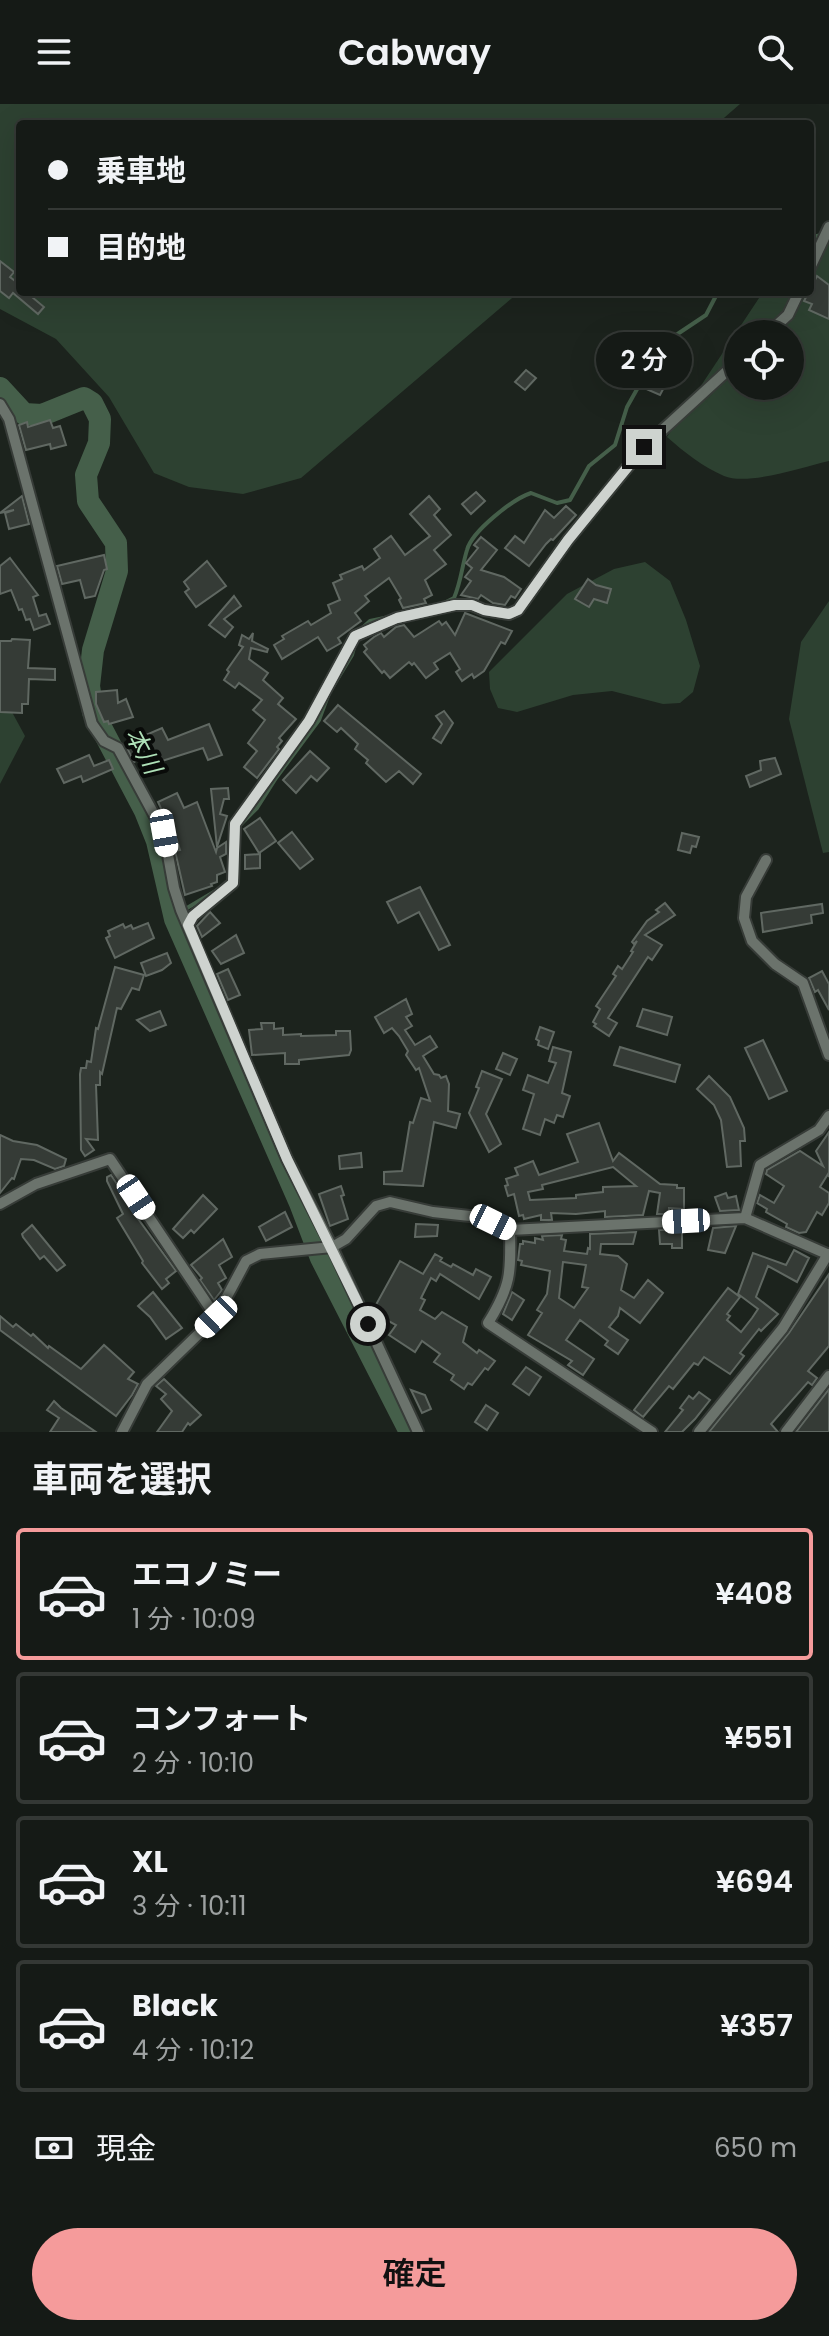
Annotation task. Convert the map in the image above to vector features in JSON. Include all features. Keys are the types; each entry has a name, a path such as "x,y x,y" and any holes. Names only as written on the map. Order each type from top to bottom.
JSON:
{"street":[{"path":"814,259 826,233"},
{"path":"782,320 797,296"},
{"path":"184,917 193,916 233,883 235,824 309,721 360,634 397,618 455,605 472,605 509,614 518,610 568,540 644,447 724,374"},
{"path":"0,404 9,419 92,724 104,741 118,748 164,833 174,888 184,917 323,1248 418,1432"},
{"path":"766,860 746,897 744,918 752,941 775,964 803,983 829,1055"},
{"path":"745,1218 760,1165 819,1130 829,1116"},
{"path":"0,1204 36,1184 110,1159 216,1317"},
{"path":"122,1432 147,1384 216,1317 246,1261 260,1254 323,1248 346,1239 376,1206 390,1202 433,1212 479,1217 510,1230 745,1218 828,1254 783,1328 699,1432"},
{"path":"510,1230 511,1274 504,1297 488,1323 652,1432"},
{"path":"786,1432 829,1376"}],"green space":[{"path":"0,104 740,104 722,120 16,120 16,296 514,296 301,478 243,494 189,487 154,473 109,397 56,339 0,309"},
{"path":"829,229 829,461 747,479 724,476 694,459 667,437 724,351 724,400 804,400 804,320 744,320 760,296 814,296 814,243"},
{"path":"645,562 670,581 686,620 700,666 693,692 680,703 663,704 612,691 573,695 517,712 498,708 490,689 489,672 567,594 614,569"},
{"path":"829,601 829,852 823,853 789,719 801,642"},
{"path":"0,690 25,736 0,784"}],"building":[{"path":"0,261 14,272 10,277 16,282 16,296 13,293 9,298 0,291"},
{"path":"817,276 829,285 829,319 809,310 812,304 804,301 807,296 814,296"},
{"path":"17,296 31,296 44,307 38,314"},
{"path":"654,367 665,372 663,375 669,378 660,395 644,388"},
{"path":"526,370 536,378 525,390 515,382"},
{"path":"50,420 53,428 60,426 66,445 51,449 50,444 26,450 19,425 27,422 28,427"},
{"path":"476,492 485,501 471,514 462,504"},
{"path":"22,496 29,524 9,529 5,513 14,510 0,513"},
{"path":"429,496 440,509 434,515 451,535 434,550 446,564 425,580 432,595 424,599 426,603 403,608 401,598 389,578 365,596 369,601 355,613 361,621 338,638 341,643 327,651 318,637 282,659 274,645 284,639 282,636 308,621 311,625 331,613 328,605 340,600 333,583 342,579 340,575 362,566 364,570 380,558 374,549 391,536 405,555 430,536 410,514"},
{"path":"566,506 576,515 546,544 529,566 505,548 515,536 524,543 545,510 554,518"},
{"path":"481,537 497,550 481,570 504,577 521,589 505,605 493,603 481,595 478,599 461,595 471,581 465,577 472,568 466,563 478,548 474,545"},
{"path":"104,555 107,569 95,596 85,598 80,580 62,584 57,566"},
{"path":"10,558 38,595 33,597 39,616 46,614 50,624 34,630 30,619 26,620 22,609 19,610 11,590 0,594 0,566"},
{"path":"207,561 226,586 196,607 185,592 189,589 184,582"},
{"path":"588,579 611,589 607,603 594,599 589,607 575,599"},
{"path":"234,596 241,606 224,619 233,627 225,637 209,625"},
{"path":"465,613 512,631 505,644 501,642 484,671 474,678 472,674 462,681 456,672 460,669 450,653 434,663 438,669 426,678 414,663 409,662 390,678 364,652 367,649 364,645 374,637 381,633 384,637 396,627 404,625 414,637 439,621 442,625 446,622 455,635"},
{"path":"253,633 252,641 268,649 267,652 251,648 249,659 268,673 263,680 283,698 278,704 296,719 279,738 282,741 277,747 279,749 257,778 244,767 257,751 248,743 265,720 253,710 262,700 239,683 235,688 224,680 243,647 239,645 242,635 249,639"},
{"path":"30,640 28,668 55,669 55,680 29,679 28,704 22,704 22,713 0,712 0,641"},
{"path":"117,690 118,703 126,699 133,717 109,724 108,721 104,722 96,704 96,692"},
{"path":"338,705 421,774 413,784 399,771 386,782 355,749 358,744 341,728 337,732 324,721"},
{"path":"444,711 453,723 441,743 433,738 442,724 436,716"},
{"path":"209,724 222,755 208,760 203,748 162,761 160,755 148,761 146,756 134,762 125,744 162,728 168,740"},
{"path":"310,751 329,768 317,781 311,776 296,793 283,780"},
{"path":"89,755 94,766 109,760 113,769 83,782 81,776 64,783 57,769"},
{"path":"775,758 781,774 750,787 746,776 761,770 760,761"},
{"path":"228,788 229,799 224,799 220,814 227,816 217,847 211,789"},
{"path":"177,793 184,808 197,802 216,852 226,842 226,854 220,857 225,872 217,875 217,882 212,886 185,895 175,851 180,850 172,825 169,826 158,802"},
{"path":"260,818 276,841 259,853 244,829"},
{"path":"292,832 313,859 300,869 278,843"},
{"path":"682,833 699,837 690,853 678,850"},
{"path":"260,854 260,868 245,869 245,855"},
{"path":"420,887 450,945 439,950 419,912 398,923 387,902"},
{"path":"665,903 675,915 645,935 662,945 652,960 648,957 608,1018 617,1023 609,1036 594,1026 600,1009 596,1006 616,976 613,974 618,966 622,969 633,952 637,941 632,942"},
{"path":"822,904 823,913 811,915 812,923 763,932 761,913"},
{"path":"210,912 220,923 202,937 197,926"},
{"path":"148,923 154,938 115,958 106,938 110,936 108,931 123,924 125,928 131,925 133,929"},
{"path":"236,935 244,953 221,964 212,951"},
{"path":"167,953 171,963 146,976 141,963"},
{"path":"115,967 144,975 139,990 132,988 121,1009 117,1008 102,1074 100,1072 100,1085 96,1085 98,1140 86,1139 94,1150 85,1156 81,1150 80,1074 81,1068 86,1068 87,1061 91,1062 96,1028"},
{"path":"228,969 240,995 228,1000 217,974"},
{"path":"822,971 829,984 829,1010 809,978"},
{"path":"406,999 412,1014 406,1017 412,1026 405,1030 415,1045 430,1036 437,1047 423,1056 434,1074 441,1078 446,1076 449,1084 448,1111 460,1114 456,1128 434,1122 423,1186 384,1184 384,1172 402,1171 410,1122 413,1123 421,1098 430,1101 419,1068 416,1070 406,1055 408,1051 399,1036 392,1028 384,1033 375,1017"},
{"path":"643,1009 672,1017 667,1035 637,1026"},
{"path":"160,1011 166,1025 150,1031 137,1020"},
{"path":"261,1023 274,1023 274,1029 283,1028 283,1035 336,1035 336,1031 350,1031 351,1050 349,1055 299,1060 299,1064 285,1064 285,1053 252,1055 249,1030 262,1029"},
{"path":"540,1027 554,1032 548,1049 538,1045 536,1039"},
{"path":"763,1040 787,1091 769,1099 745,1048"},
{"path":"553,1047 571,1052 562,1093 570,1096 563,1117 557,1115 554,1123 545,1119 540,1135 523,1129 534,1094 523,1090 528,1075 548,1083 556,1063 549,1061"},
{"path":"620,1047 680,1065 675,1082 614,1065"},
{"path":"503,1053 517,1059 510,1075 496,1069"},
{"path":"482,1071 502,1079 486,1114 501,1144 489,1152 469,1113"},
{"path":"709,1076 730,1097 744,1128 745,1141 740,1141 741,1166 727,1167 721,1120 714,1105 697,1089"},
{"path":"599,1123 613,1161 619,1153 660,1184 684,1188 684,1209 669,1208 669,1214 657,1214 660,1193 649,1191 643,1215 605,1217 605,1211 551,1213 552,1220 541,1220 541,1215 524,1219 523,1215 519,1216 514,1194 508,1196 506,1179 518,1175 515,1168 533,1161 539,1175 578,1162 567,1134","holes":["613,1167 636,1186 603,1187 603,1192 576,1195 576,1198 530,1200 528,1192 543,1189 542,1185"]},
{"path":"829,1132 829,1177 828,1174 820,1187 829,1193 829,1203 822,1215 817,1212 806,1232 799,1233 786,1227 787,1224 757,1203 760,1195 774,1203 784,1186 766,1174 767,1170 800,1151 823,1166 816,1151"},
{"path":"0,1135 13,1141 37,1145 66,1159 64,1166 55,1169 34,1160 21,1159 14,1179 0,1193"},
{"path":"361,1153 362,1167 340,1169 339,1156"},
{"path":"111,1175 131,1209 176,1271 166,1279 169,1283 162,1289 142,1263 117,1218 123,1214 107,1181"},
{"path":"341,1186 348,1219 330,1226 319,1194"},
{"path":"726,1193 728,1198 736,1196 739,1210 720,1211 715,1197"},
{"path":"203,1195 217,1209 194,1233 191,1230 183,1238 173,1229"},
{"path":"285,1212 292,1227 266,1241 259,1227"},
{"path":"416,1224 438,1225 437,1236 415,1237"},
{"path":"32,1225 65,1265 57,1271 44,1256 40,1259 23,1237 22,1234"},
{"path":"736,1226 725,1253 708,1250 713,1228"},
{"path":"659,1230 682,1230 682,1248 660,1244"},
{"path":"636,1232 633,1244 601,1244 600,1254 618,1256 627,1264 621,1290 634,1298 648,1280 663,1293 640,1323 620,1308 609,1327 628,1340 618,1354 605,1345 608,1341 580,1320 566,1340 594,1359 583,1375 568,1365 572,1361 528,1335 542,1313 537,1310 547,1294 550,1271 521,1265 522,1261 518,1260 523,1241 535,1243 535,1238 543,1240 542,1236 562,1235 561,1239 566,1240 564,1251 587,1254 590,1234","holes":["563,1262 586,1265 582,1287 588,1288 574,1308 559,1298"]},
{"path":"223,1239 232,1257 219,1265 226,1278 218,1283 222,1290 214,1300 191,1265"},
{"path":"794,1250 809,1258 797,1282 768,1266 756,1297 778,1314 761,1331 759,1329 740,1353 744,1356 730,1374 704,1357 698,1365 694,1363 673,1389 669,1386 643,1417 634,1410 728,1288 740,1297 727,1314 730,1316 727,1320 741,1332 752,1318 758,1309 738,1294 753,1253 786,1265"},
{"path":"435,1254 451,1267 453,1264 473,1275 476,1269 491,1277 479,1299 440,1274 436,1281 431,1278 421,1298 425,1300 420,1310 435,1319 442,1312 467,1327 463,1342 495,1361 464,1389 451,1380 454,1375 434,1362 440,1354 422,1341 415,1352 389,1335 396,1325 372,1312 400,1261 423,1274"},
{"path":"829,1274 829,1346 808,1371 817,1378 812,1385 808,1382 771,1424 778,1432 709,1432 789,1333"},
{"path":"153,1292 182,1328 166,1339 138,1306"},
{"path":"512,1292 524,1300 512,1320 503,1314"},
{"path":"0,1316 13,1327 16,1324 31,1336 33,1334 48,1348 81,1369 104,1345 134,1372 128,1379 138,1384 116,1416 0,1330"},
{"path":"526,1367 541,1377 529,1395 513,1384"},
{"path":"164,1379 201,1415 190,1425 188,1423 182,1432 157,1432 172,1411 161,1399 166,1394 156,1386"},
{"path":"829,1389 829,1432 796,1432"},
{"path":"411,1390 425,1395 431,1409 422,1413"},
{"path":"699,1392 710,1400 695,1419 682,1432 665,1432 683,1410 680,1408 689,1396 693,1399"},
{"path":"54,1401 96,1432 50,1432 59,1418 47,1410"},
{"path":"486,1405 498,1413 487,1430 475,1422"}],"waterway":[{"path":"814,236 823,235"},
{"path":"444,603 454,598 470,542 494,517 531,493 557,503 570,500 589,466 615,445 627,407 654,359 667,341 706,315 716,296"},
{"name":"本川","path":"0,388 24,414 42,415 84,398 92,403 100,419 99,443 86,475 88,501 116,543 117,571 93,650 89,686 93,712 145,811 157,841 175,919 300,1203 321,1258 410,1432"},
{"path":"359,631 370,621 389,617"},
{"path":"240,825 257,808 319,720 329,693 352,655 355,644"},
{"path":"175,919 219,889"}],"route":[{"path":"368,1324 287,1159 188,925 193,916 233,883 235,824 309,721 355,636 397,618 455,605 472,605 509,614 518,610 568,540 644,447"}]}
